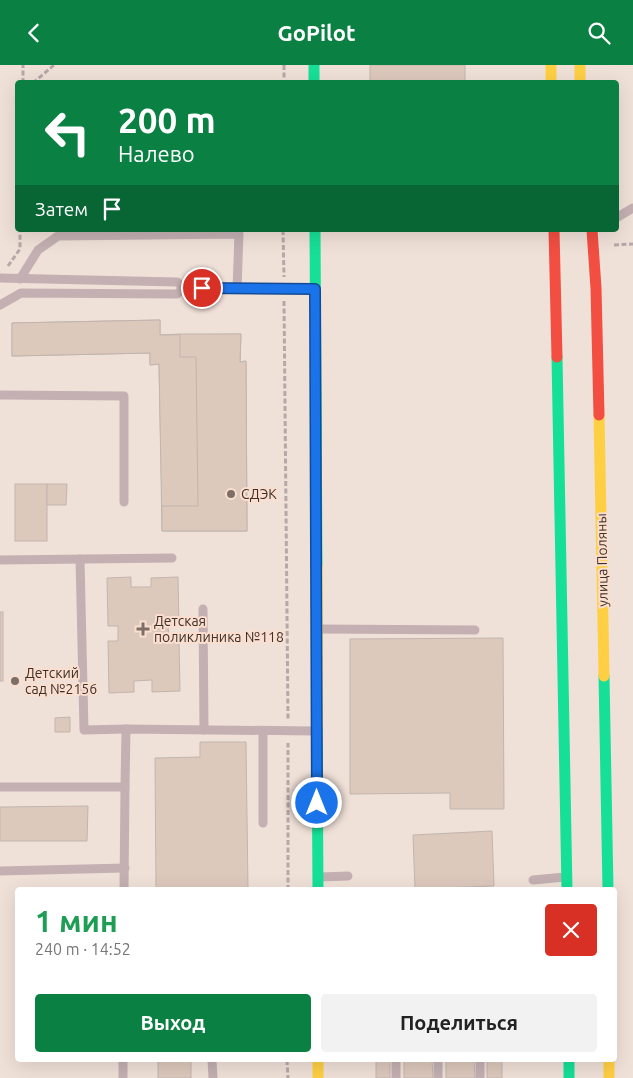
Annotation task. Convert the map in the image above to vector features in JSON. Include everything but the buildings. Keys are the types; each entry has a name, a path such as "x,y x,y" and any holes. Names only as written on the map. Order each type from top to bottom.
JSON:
{"main road":[{"path":"314,65 314,80"},
{"path":"551,65 551,80"},
{"path":"580,65 580,80"},
{"path":"315,232 318,887"},
{"path":"554,232 568,887"},
{"name":"улица Поляны","path":"595,237 608,887"},
{"path":"318,1062 318,1078"},
{"path":"569,1062 569,1078"},
{"path":"609,1062 609,1078"}],"lane":[{"path":"619,216 633,208"},
{"path":"20,279 38,250 58,236 239,232 237,289"},
{"path":"2,274 20,279 177,282 184,288 315,289"},
{"path":"0,305 22,293 177,294 184,288"},
{"path":"0,395 124,397 124,502"},
{"path":"0,560 172,558"},
{"path":"80,559 84,730 316,731"},
{"path":"203,609 204,730"},
{"path":"316,629 475,631"},
{"path":"124,887 126,729"},
{"path":"263,731 263,823"},
{"path":"0,787 125,787"},
{"path":"0,871 125,868"},
{"path":"318,877 348,876"},
{"path":"533,880 567,877"},
{"path":"123,1062 123,1078"},
{"path":"212,1062 212,1078"},
{"path":"396,1062 396,1078"},
{"path":"438,1062 438,1078"},
{"path":"480,1062 480,1078"}],"path":[{"path":"23,65 23,80"},
{"path":"36,80 54,65"},
{"path":"284,65 284,80"},
{"path":"2,274 20,249 20,232"},
{"path":"284,232 288,887"},
{"path":"614,245 633,244"},
{"path":"287,1062 288,1078"}],"traffic: fast":[{"path":"314,65 314,80"},
{"path":"315,232 317,565"},
{"path":"557,357 567,887"},
{"path":"604,676 608,887"},
{"path":"317,728 318,887"},
{"path":"569,1062 569,1078"}],"traffic: slow":[{"path":"551,65 551,80"},
{"path":"580,65 580,80"},
{"path":"599,415 604,676"},
{"path":"317,565 317,728"},
{"path":"318,1062 318,1078"},
{"path":"609,1062 609,1078"}],"traffic: jam":[{"path":"554,232 557,357"},
{"path":"592,232 596,288 599,415"}],"place":[{"name":"СДЭК","path":"231,494"},
{"name":"Детская поликлиника №118","path":"143,629"},
{"name":"Детский сад №2156","path":"15,681"}],"route":[{"path":"202,288 315,289 317,803"}]}
